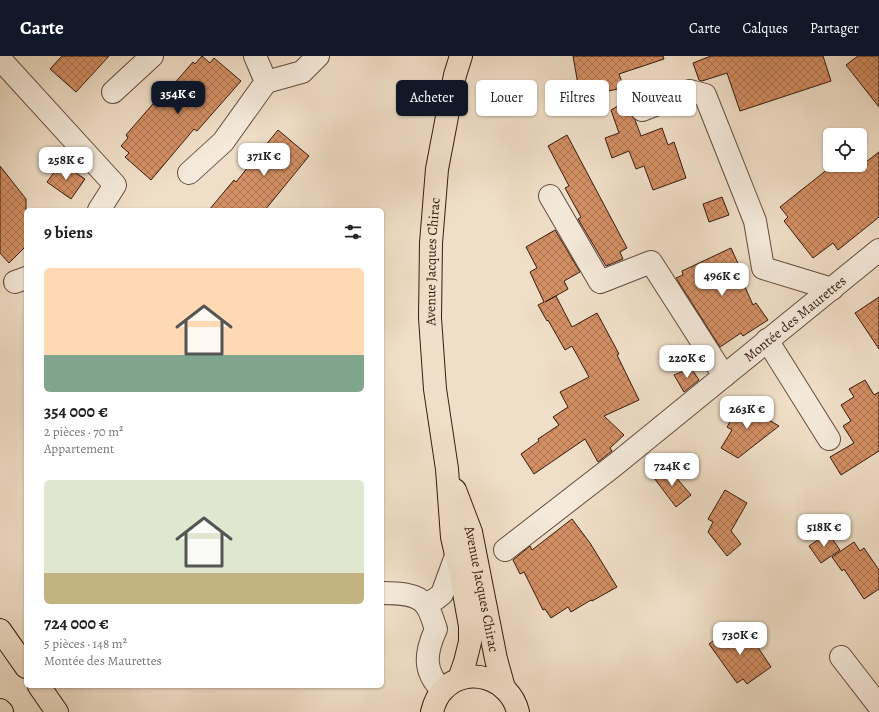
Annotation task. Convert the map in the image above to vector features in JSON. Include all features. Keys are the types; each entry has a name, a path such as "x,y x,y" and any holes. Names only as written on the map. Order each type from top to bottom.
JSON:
{"main road":[{"name":"Avenue Jacques Chirac","path":"432,712 435,702 451,685 466,662 470,642 470,626 452,537 447,469 435,389 430,318 431,243 437,168 455,75 461,56"},
{"name":"Avenue Jacques Chirac","path":"447,469 471,532 496,659 504,688"},
{"path":"0,630 24,664"},
{"path":"451,685 471,677 483,677 494,681 504,688 513,698 518,712"},
{"path":"40,688 57,712"}],"street":[{"path":"113,92 152,56"},
{"path":"255,56 266,82"},
{"path":"189,173 223,142 266,82 302,72 318,56"},
{"path":"0,59 115,185 100,208"},
{"path":"696,93 705,95 755,221 763,268 832,289"},
{"path":"550,196 600,282 652,262 724,376"},
{"name":"Montée des Maurettes","path":"505,550 616,464 879,250"},
{"path":"767,340 829,439"},
{"path":"426,605 442,594 456,556"},
{"path":"384,593 395,593 418,598 426,605 431,613 436,629 430,642 428,659 429,673 434,682 451,685"},
{"path":"841,657 879,706"}],"building":[{"path":"62,56 109,56 76,92 50,69"},
{"path":"202,56 210,63 214,58 241,81 197,131 194,129 151,180 125,157 129,153 121,146 128,138 126,135 158,98 160,100 193,62 195,64"},
{"path":"573,56 663,56 664,59 619,74 621,80 617,80 617,89 609,91 609,80 577,80"},
{"path":"711,56 823,56 831,81 740,111 727,73 702,81 699,80 693,63"},
{"path":"858,56 879,56 879,107 846,65"},
{"path":"617,106 617,116 632,116 635,120 641,136 662,128 668,145 674,142 686,178 653,190 644,166 636,169 629,151 612,158 605,138 619,133 611,110"},
{"path":"278,130 309,156 267,208 211,208 234,180 236,182"},
{"path":"567,135 627,248 620,252 623,259 606,266 578,219 581,217 565,188 569,186 548,146"},
{"path":"879,152 879,217 838,250 833,243 813,258 784,221 788,217 780,207 824,172 867,172 867,161"},
{"path":"61,163 85,179 71,199 47,182"},
{"path":"0,166 26,199 26,208 24,208 24,248 9,263 0,253"},
{"path":"722,197 729,215 709,222 703,204"},
{"path":"555,230 580,272 564,281 568,289 545,302 556,296 572,327 597,313 619,354 617,355 639,400 604,416 624,435 610,448 612,451 598,462 585,439 534,474 521,454 539,441 538,439 559,425 553,417 568,407 560,392 589,377 572,346 565,350 538,305 544,302 530,272 537,268 526,247"},
{"path":"731,248 740,268 737,269 753,305 756,303 768,320 743,336 741,333 720,347 676,278 683,275 682,271"},
{"path":"879,297 879,349 855,313"},
{"path":"691,368 699,380 684,392 674,375"},
{"path":"865,380 874,395 879,392 879,451 841,475 830,457 854,443 843,426 851,421 841,405 854,397 849,389"},
{"path":"743,400 761,410 759,414 779,426 738,458 721,448 732,430 727,427"},
{"path":"668,468 691,495 676,507 654,478"},
{"path":"725,490 747,503 731,531 741,544 727,556 708,532 713,522 708,519"},
{"path":"572,519 590,543 617,587 571,612 568,607 551,618 545,609 543,610 524,572 520,574 513,560 530,546 532,550"},
{"path":"828,533 840,550 821,563 809,546"},
{"path":"854,542 860,551 864,548 879,570 879,589 864,599 844,569 842,571 832,557"},
{"path":"736,624 751,646 755,643 771,667 747,684 743,679 737,683 709,644"}]}
